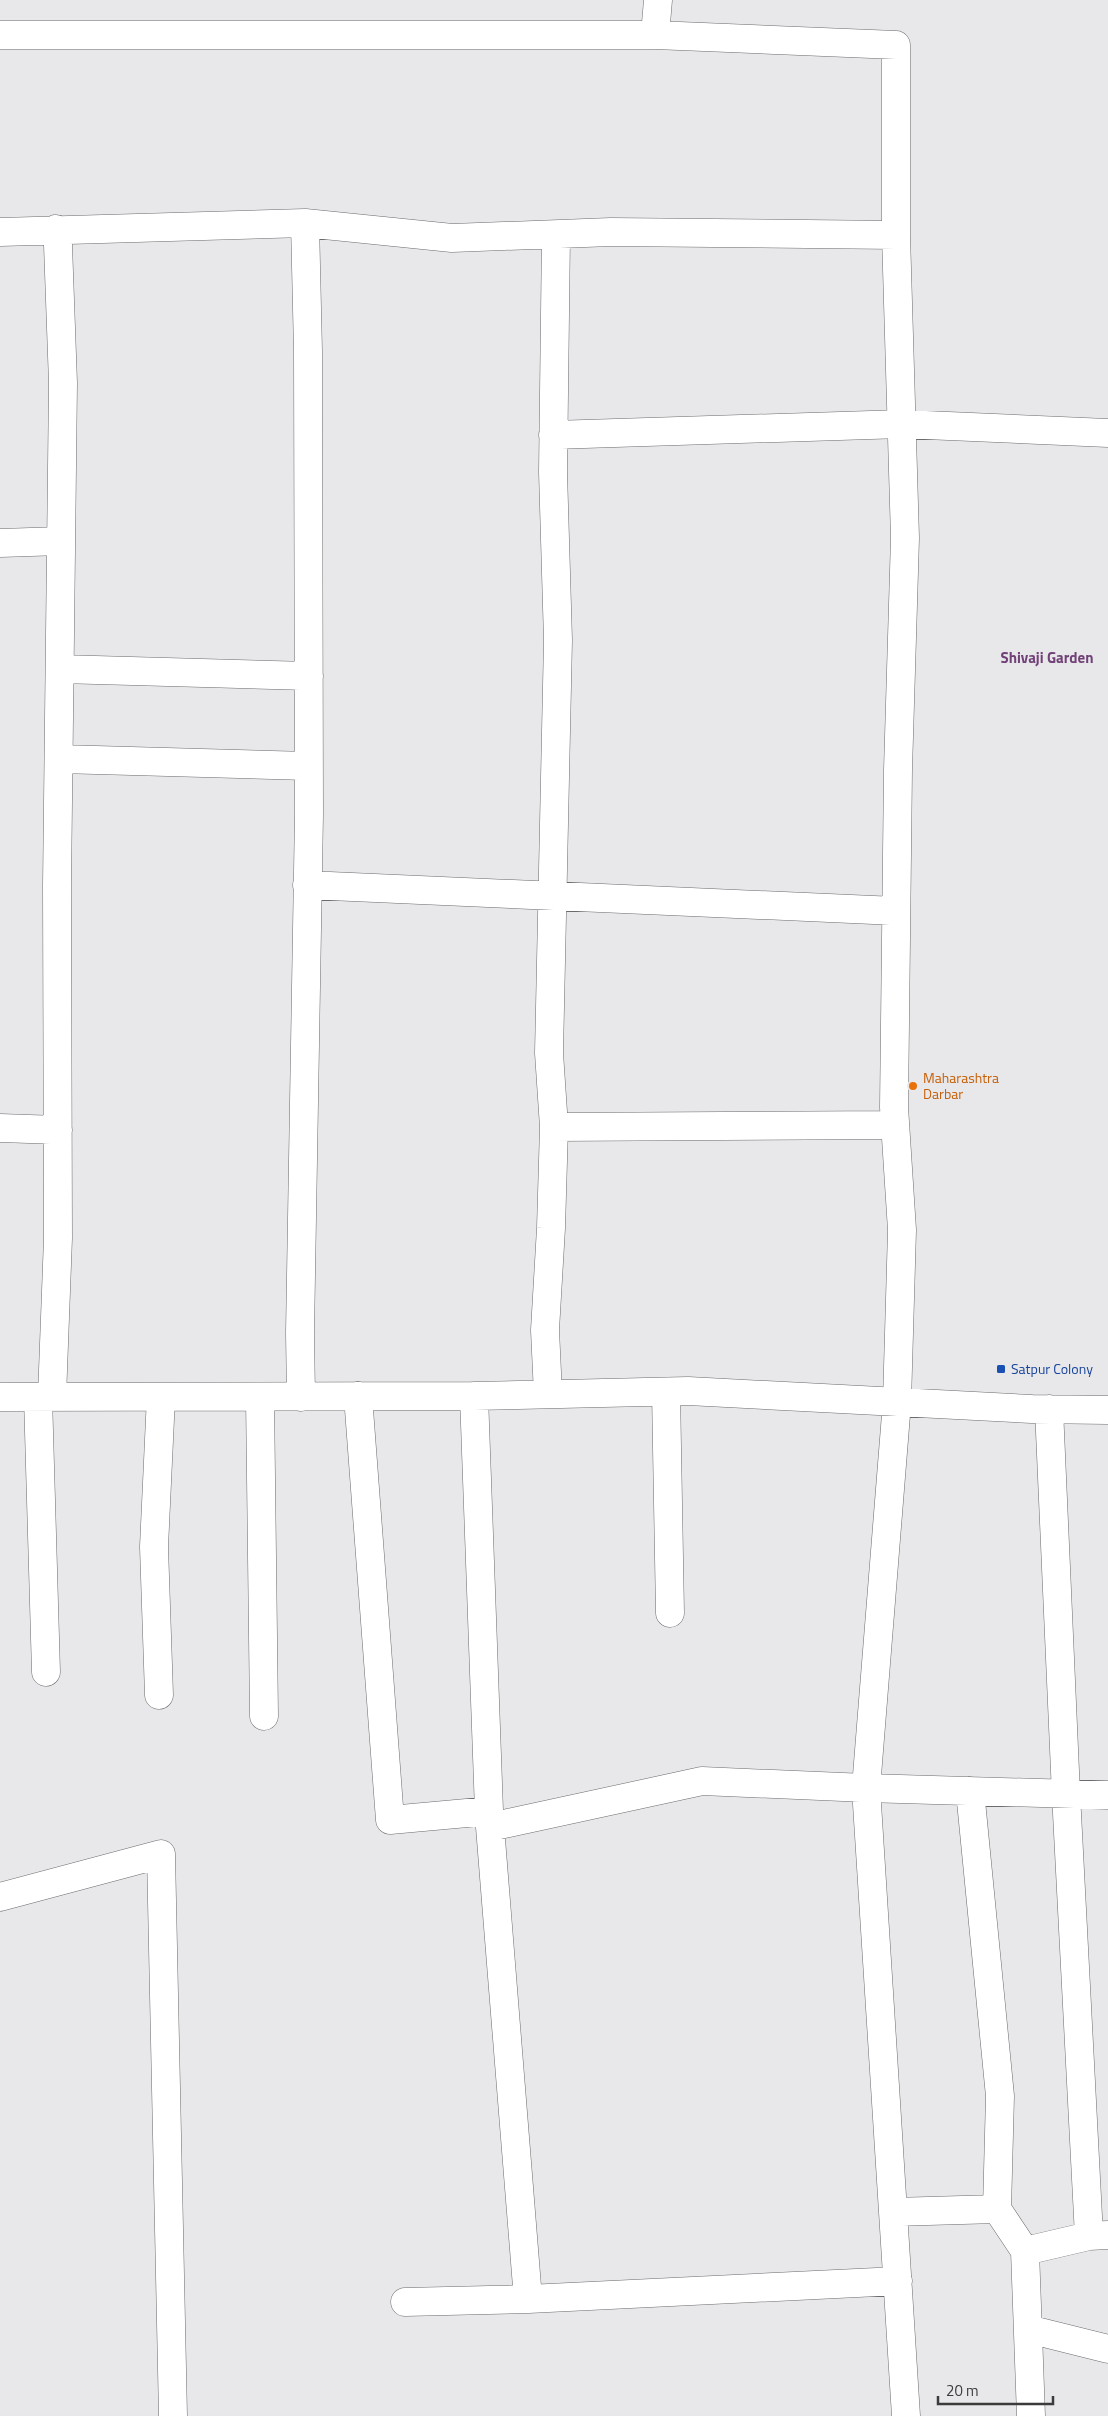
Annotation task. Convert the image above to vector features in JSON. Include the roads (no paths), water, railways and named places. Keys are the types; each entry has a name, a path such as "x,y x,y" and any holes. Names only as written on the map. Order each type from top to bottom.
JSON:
{"street":[{"path":"655,35 658,0"},
{"path":"0,35 655,35 896,44 896,235 905,538 896,910 895,1125 902,1230 897,1402 866,1788 906,2416"},
{"path":"0,232 305,223 452,238 650,232 896,235"},
{"path":"301,1397 300,1333 309,676 308,352 305,223"},
{"path":"46,1672 45,1397 58,1238 57,886 63,383 56,229"},
{"path":"548,1394 545,1330 554,1127 550,1053 558,640 553,435 556,235"},
{"path":"553,435 902,424 1108,433"},
{"path":"0,542 61,541"},
{"path":"60,669 309,676"},
{"path":"60,759 308,766"},
{"path":"307,885 896,910"},
{"path":"554,1127 895,1125"},
{"path":"0,1128 58,1130"},
{"path":"666,1392 670,1613"},
{"path":"0,1397 474,1396 666,1392 1108,1410"},
{"path":"358,1396 390,1820 489,1811 474,1396"},
{"path":"159,1695 154,1547 161,1397"},
{"path":"260,1397 264,1716"},
{"path":"1025,2251 1098,2235 1066,1794 1049,1409"},
{"path":"528,2300 490,1827 702,1781 1108,1795"},
{"path":"970,1791 1000,2096 997,2209 1025,2251 1031,2416"},
{"path":"0,1897 161,1854 174,2416"},
{"path":"893,2212 997,2209"},
{"path":"406,2302 528,2300 898,2281"},
{"path":"1028,2330 1108,2349"}],"place":[{"name":"Maharashtra Darbar","path":"913,1086"},
{"name":"Satpur Colony","path":"1001,1369"}],"district":[{"name":"Shivaji Garden","path":"1047,658"}]}
